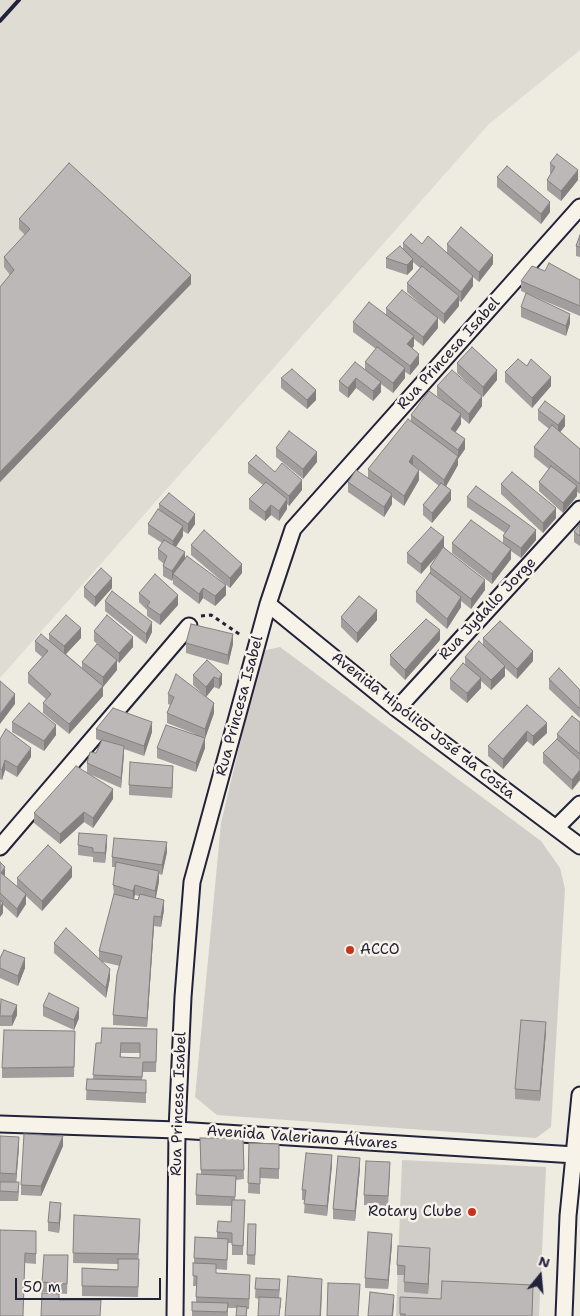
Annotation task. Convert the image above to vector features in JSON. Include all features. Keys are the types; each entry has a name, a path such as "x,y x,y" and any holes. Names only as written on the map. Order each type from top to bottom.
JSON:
{"street":[{"name":"Rua Princesa Isabel","path":"175,1316 177,1130 182,997 192,882 268,604 293,529 580,207"},
{"name":"Rua Jydallo Jorge","path":"397,708 580,509"},
{"name":"Avenida Hipólito José da Costa","path":"268,604 397,708 580,846"},
{"path":"0,847 189,626"},
{"path":"556,828 580,804"},
{"path":"564,1316 574,1217 575,1155 580,1095"},
{"name":"Avenida Valeriano Álvares","path":"0,1124 177,1130 575,1155"}],"path":[{"path":"189,626 202,614 211,615 256,646"}],"shaded area":[{"path":"0,0 580,0 580,50 489,124 0,678"},
{"path":"280,647 541,841 560,868 565,889 551,1127 536,1138 217,1115 195,1097 221,823 262,651"},
{"name":"Rotary Clube","path":"402,1160 546,1167 539,1316 396,1316"}],"building":[{"path":"557,154 578,170 561,191 547,180 555,167 550,163"},
{"path":"69,163 191,275 0,472 0,287 14,270 4,257 30,229 19,219"},
{"path":"507,166 550,202 541,214 497,177"},
{"path":"461,227 493,255 479,272 447,244"},
{"path":"411,234 422,244 428,236 473,276 461,292 403,243"},
{"path":"580,235 580,247 576,246"},
{"path":"400,246 413,259 407,265 386,258"},
{"path":"549,263 580,280 580,306 521,281 532,266 545,271"},
{"path":"422,266 459,296 444,314 407,283"},
{"path":"402,290 438,318 423,337 386,308"},
{"path":"526,293 570,314 566,326 521,307"},
{"path":"369,302 414,336 407,344 419,354 410,366 353,322"},
{"path":"377,347 405,368 393,383 365,362"},
{"path":"472,347 497,370 483,387 457,363"},
{"path":"518,359 527,366 531,359 551,377 532,398 505,372"},
{"path":"355,362 381,382 373,391 356,378 348,388 339,381"},
{"path":"292,369 316,390 307,400 281,378"},
{"path":"452,370 482,396 469,414 437,386"},
{"path":"429,391 461,414 451,429 465,439 458,450 411,415"},
{"path":"545,401 565,416 558,425 538,410"},
{"path":"408,419 458,456 444,480 413,455 409,462 419,470 404,496 368,469"},
{"path":"552,425 580,449 580,484 534,447"},
{"path":"289,431 317,452 303,469 276,448"},
{"path":"256,455 275,472 282,463 302,480 289,496 248,463"},
{"path":"551,466 577,486 563,503 539,482"},
{"path":"356,470 392,494 384,507 348,482"},
{"path":"512,472 556,508 543,523 501,484"},
{"path":"266,482 287,499 279,511 271,505 265,512 249,499"},
{"path":"441,483 451,490 432,513 423,505"},
{"path":"476,486 536,530 521,548 503,536 510,526 467,497"},
{"path":"169,493 195,514 188,524 159,504"},
{"path":"158,509 183,526 173,541 148,524"},
{"path":"471,520 511,549 492,574 452,543"},
{"path":"580,524 580,536 574,532"},
{"path":"431,527 444,537 421,564 407,553"},
{"path":"204,530 242,564 230,578 191,545"},
{"path":"164,540 185,552 172,571 163,566 167,556 158,549"},
{"path":"443,547 485,580 471,599 430,567"},
{"path":"187,556 226,585 215,596 203,588 199,594 173,574"},
{"path":"101,568 112,578 95,597 84,587"},
{"path":"430,573 461,597 447,619 416,592"},
{"path":"155,574 178,595 160,615 147,606 150,602 139,593"},
{"path":"112,591 152,622 146,634 105,601"},
{"path":"359,596 377,610 357,633 341,617"},
{"path":"66,615 81,628 64,646 49,634"},
{"path":"107,615 133,637 119,653 94,631"},
{"path":"426,619 440,630 405,670 390,655"},
{"path":"500,621 533,651 517,669 483,638"},
{"path":"191,624 233,634 228,655 186,643"},
{"path":"41,634 103,686 69,724 43,703 51,694 28,673 48,651 35,641"},
{"path":"479,641 505,666 491,680 465,657"},
{"path":"97,644 117,660 103,677 82,662"},
{"path":"207,660 222,674 219,679 214,677 206,687 193,675"},
{"path":"463,663 481,678 467,693 450,679"},
{"path":"559,668 580,690 580,709 549,679"},
{"path":"176,674 214,703 205,729 167,713 174,697 168,694"},
{"path":"0,681 15,694 0,714"},
{"path":"29,703 56,725 44,741 12,722"},
{"path":"527,705 547,723 533,736 527,731 503,759 488,746"},
{"path":"113,708 152,722 144,746 96,729"},
{"path":"572,716 580,722 580,754 557,734"},
{"path":"166,725 205,738 196,763 157,748"},
{"path":"6,729 31,748 17,767 5,760 2,770 0,769 0,739"},
{"path":"557,739 580,760 580,770 572,780 543,753"},
{"path":"102,740 124,746 121,778 87,763 90,752 96,753"},
{"path":"130,762 173,766 172,788 129,785"},
{"path":"76,766 113,789 93,818 84,812 60,834 34,813"},
{"path":"79,833 107,835 105,853 93,852 93,848 78,845"},
{"path":"114,838 167,842 162,865 112,857"},
{"path":"48,845 72,867 42,901 17,878"},
{"path":"0,862 5,867 1,873 26,894 17,909 0,893"},
{"path":"116,862 159,871 155,891 135,885 133,891 113,885"},
{"path":"114,894 138,900 140,894 164,900 161,917 154,916 147,1018 113,1015 117,974 122,956 99,951"},
{"path":"66,928 110,969 106,988 54,943"},
{"path":"4,950 25,958 18,976 0,968 0,958"},
{"path":"49,993 79,1008 74,1020 43,1006"},
{"path":"1,999 17,1005 12,1016 0,1016"},
{"path":"521,1020 546,1022 540,1091 515,1089"},
{"path":"102,1028 157,1029 156,1062 143,1062 142,1077 93,1075 96,1043 101,1043","holes":["121,1043 140,1043 140,1058 120,1057"]},
{"path":"4,1030 75,1031 74,1067 2,1068"},
{"path":"87,1079 146,1080 146,1093 86,1090"},
{"path":"24,1134 63,1136 41,1186 21,1185"},
{"path":"0,1136 19,1137 16,1174 0,1173"},
{"path":"200,1138 243,1138 244,1170 201,1170"},
{"path":"249,1143 279,1144 279,1169 260,1168 260,1184 248,1183"},
{"path":"306,1153 332,1155 327,1206 304,1204 306,1190 302,1190"},
{"path":"338,1156 360,1158 355,1211 333,1209"},
{"path":"366,1161 390,1162 388,1196 364,1195"},
{"path":"197,1174 236,1176 235,1197 196,1195"},
{"path":"0,1182 19,1182 18,1192 0,1191"},
{"path":"232,1200 245,1200 243,1246 232,1245 232,1233 217,1232 218,1221 231,1222"},
{"path":"50,1202 61,1203 59,1223 48,1222"},
{"path":"74,1215 140,1219 138,1254 73,1253"},
{"path":"248,1224 256,1224 255,1255 247,1255"},
{"path":"0,1230 36,1231 36,1254 25,1253 23,1316 0,1316"},
{"path":"368,1232 392,1234 388,1280 365,1278"},
{"path":"195,1237 228,1239 227,1260 194,1258"},
{"path":"398,1246 430,1248 428,1284 404,1282 405,1266 397,1265"},
{"path":"44,1255 68,1255 67,1284 42,1282"},
{"path":"118,1259 139,1259 138,1287 82,1286 82,1268 118,1270"},
{"path":"193,1263 216,1264 216,1273 250,1275 249,1299 196,1297 197,1276 193,1276"},
{"path":"288,1276 322,1279 320,1316 285,1316"},
{"path":"256,1278 280,1279 279,1290 255,1289"},
{"path":"442,1281 533,1285 532,1316 405,1316 405,1314 400,1314 400,1297 441,1299"},
{"path":"328,1283 360,1284 358,1316 327,1316"},
{"path":"370,1292 394,1295 392,1316 368,1316"},
{"path":"42,1293 59,1294 59,1300 101,1300 100,1316 41,1316"},
{"path":"259,1297 281,1298 279,1316 258,1316"},
{"path":"192,1302 228,1303 227,1312 192,1311"},
{"path":"237,1306 247,1307 246,1316 236,1316"}],"railway":[{"path":"0,21 19,0"}],"place":[{"name":"ACCO","path":"350,950"},
{"name":"Rotary Clube","path":"472,1212"}]}
